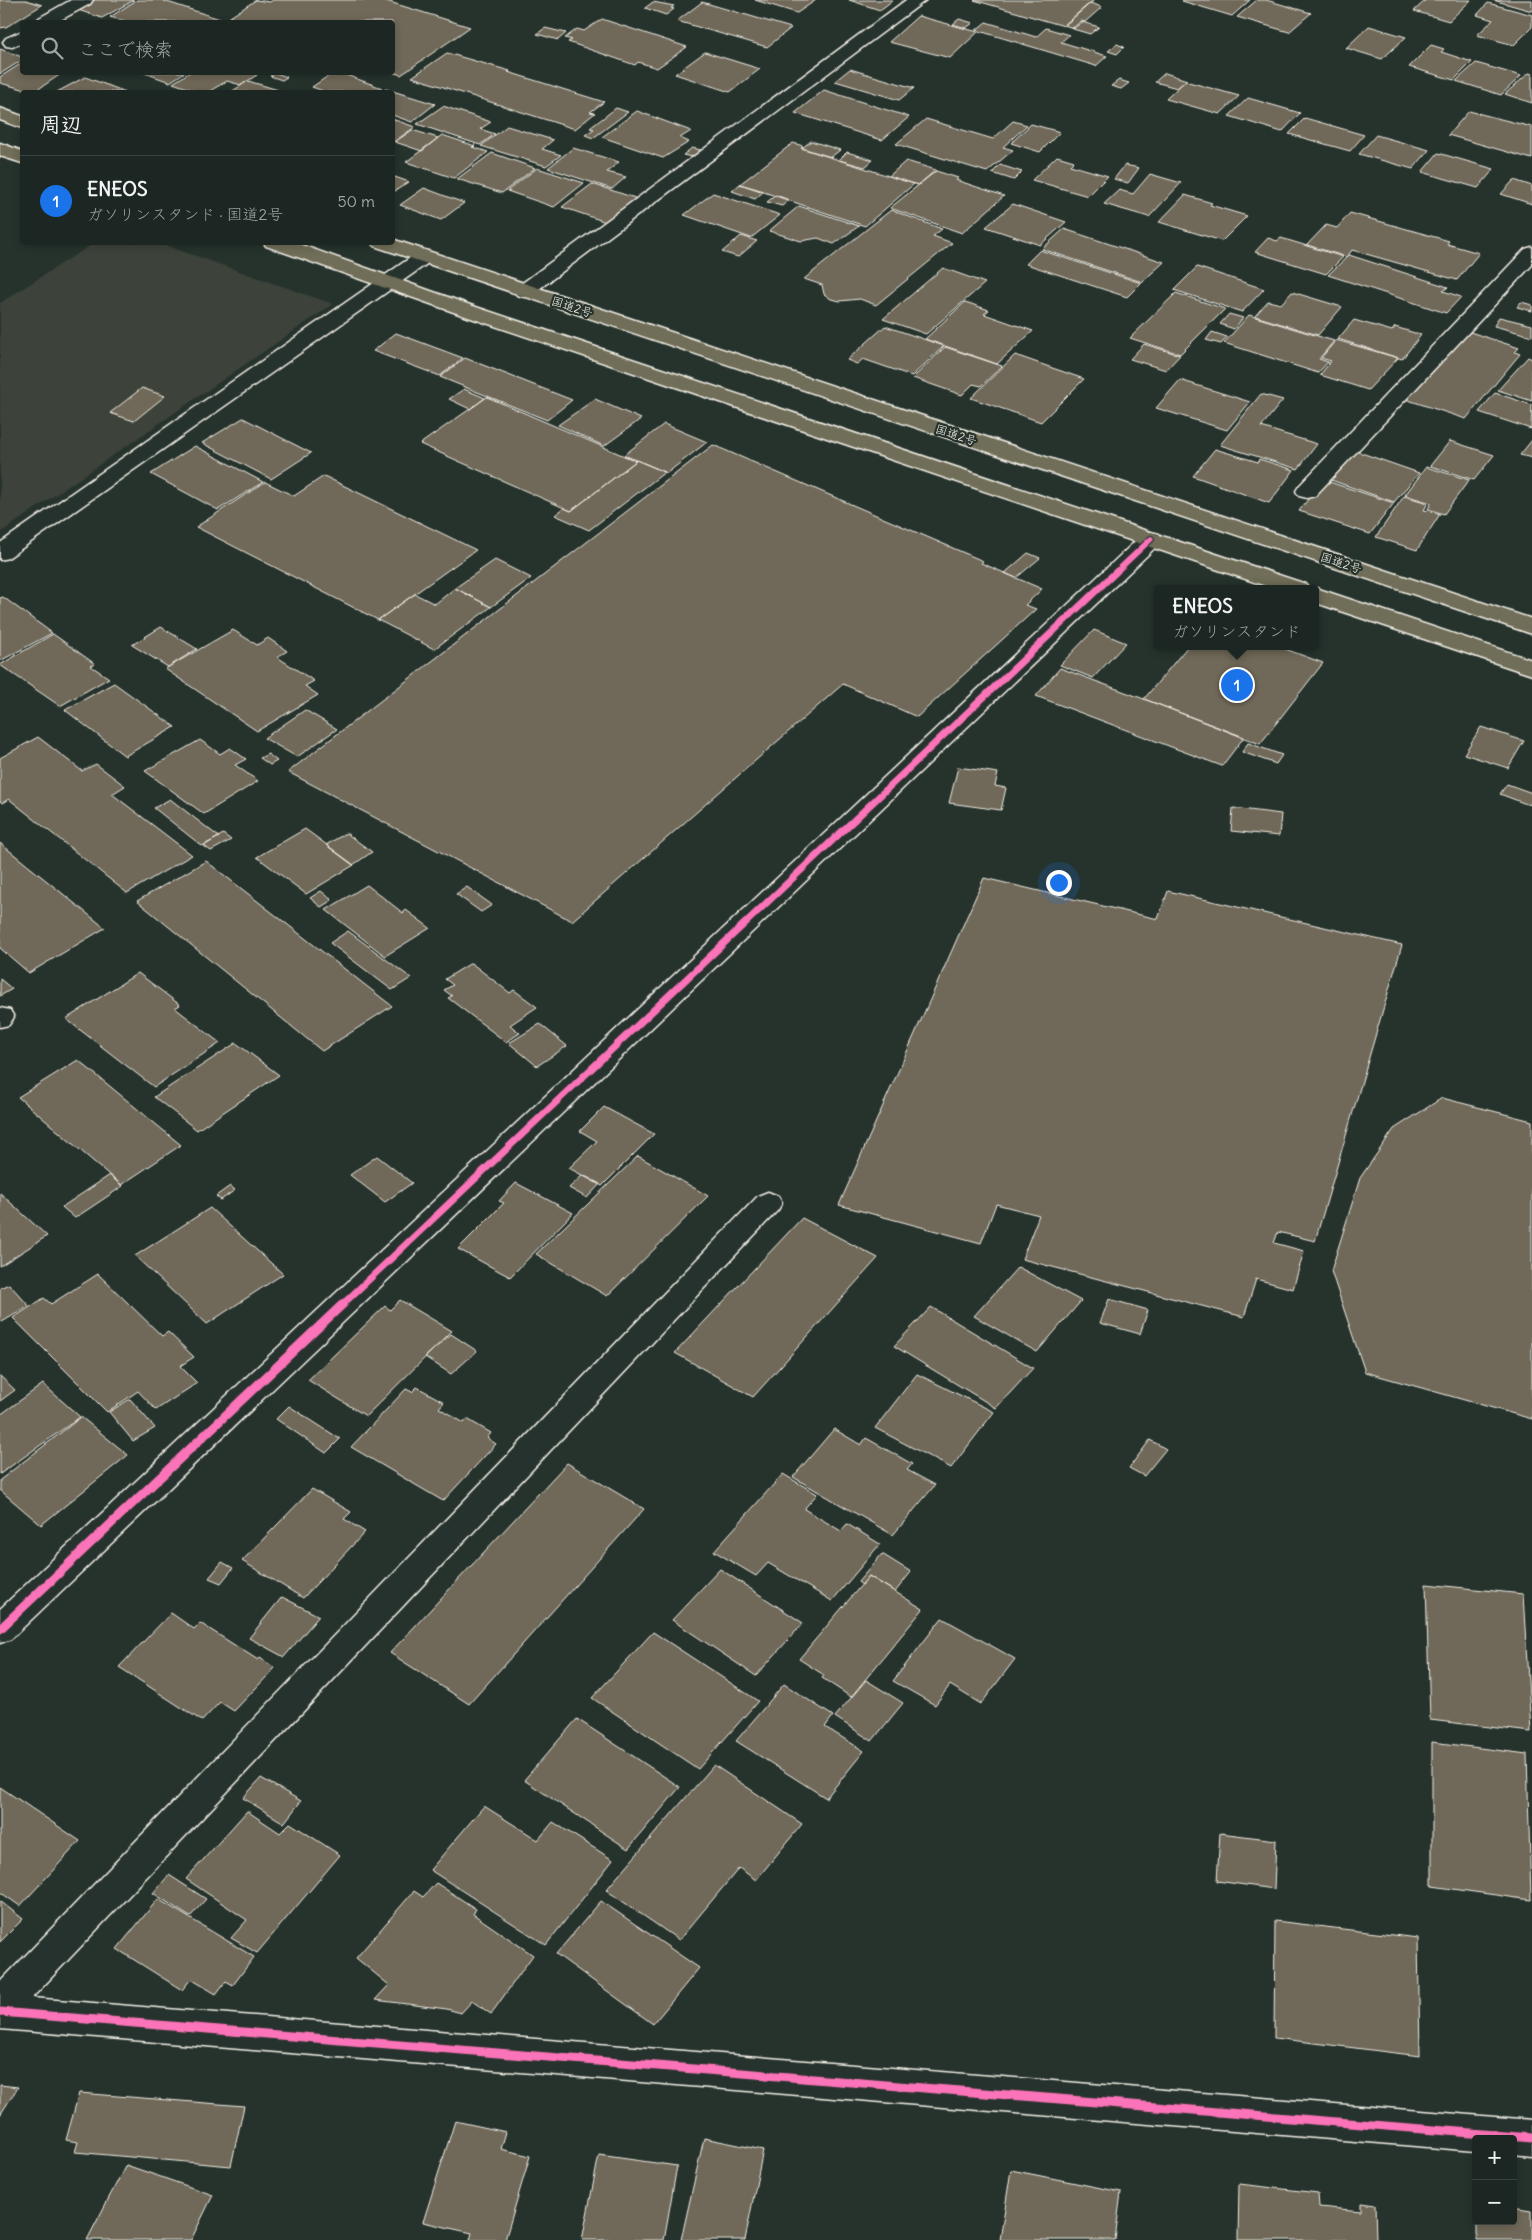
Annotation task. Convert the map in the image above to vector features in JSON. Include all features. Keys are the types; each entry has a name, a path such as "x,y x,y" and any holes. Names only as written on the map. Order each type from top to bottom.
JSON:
{"highway":[{"path":"0,114 20,121"},
{"path":"0,149 20,156"},
{"path":"281,245 387,283 1286,585"},
{"name":"国道2号","path":"390,245 1532,627"},
{"path":"1319,596 1532,668"}],"street":[{"path":"49,20 84,0"},
{"path":"524,291 917,0"},
{"path":"1307,491 1532,254"},
{"path":"0,552 424,257"},
{"path":"0,1629 1152,539"},
{"path":"0,2007 768,1203"},
{"path":"0,2012 1532,2138"}],"shaded area":[{"path":"91,245 165,245 333,304 0,533 0,303"}],"building":[{"path":"0,0 26,0 42,5 6,27 0,28"},
{"path":"89,0 134,0 102,18 75,9"},
{"path":"137,0 161,0 223,20 121,20 110,17"},
{"path":"256,0 270,2 273,0 383,0 470,27 401,75 395,73 395,20 227,19"},
{"path":"755,0 816,0 797,13"},
{"path":"849,0 893,0 880,10"},
{"path":"974,0 1094,0 1064,26"},
{"path":"1183,0 1250,0 1232,16"},
{"path":"1257,0 1266,0 1311,13 1289,32 1237,17"},
{"path":"1426,0 1471,0 1449,21 1414,11"},
{"path":"1493,0 1532,0 1532,11"},
{"path":"653,2 674,6 671,8 674,9 666,15 645,8"},
{"path":"702,2 791,28 767,47 677,21"},
{"path":"1090,3 1102,7 1085,22 1081,21 1073,28 1064,25"},
{"path":"1488,3 1532,15 1532,27 1514,45 1477,35 1493,20 1477,15"},
{"path":"918,16 978,32 950,58 889,42"},
{"path":"602,19 687,47 657,68 638,62 635,65 568,42 572,40 565,38 577,29 584,31"},
{"path":"959,19 973,23 966,28 953,24"},
{"path":"986,22 1036,37 1046,28 1069,35 1061,42 1107,56 1096,66 976,30"},
{"path":"1082,22 1099,27 1090,34 1073,29"},
{"path":"1369,26 1406,37 1382,59 1346,48"},
{"path":"545,28 566,33 558,40 537,34"},
{"path":"1117,44 1124,47 1117,54 1108,51"},
{"path":"1431,45 1444,49 1441,52 1472,62 1454,80 1409,67"},
{"path":"0,49 20,56 20,61 0,74"},
{"path":"705,52 760,69 730,92 675,74"},
{"path":"447,53 510,71 508,72 604,102 590,112 595,113 575,129 412,77"},
{"path":"1476,63 1521,76 1501,95 1456,81"},
{"path":"20,64 20,75 60,75 37,90 26,90 0,83 0,77"},
{"path":"850,69 914,88 899,100 835,81"},
{"path":"1165,73 1187,80 1177,88 1155,82"},
{"path":"1529,73 1532,74 1532,103 1505,94"},
{"path":"150,75 180,75 170,82"},
{"path":"185,75 257,75 241,85 227,81 211,90 193,90 173,83"},
{"path":"282,75 287,77 282,80 270,76"},
{"path":"330,75 346,75 382,88 378,90 320,90 312,87"},
{"path":"85,77 121,90 61,90"},
{"path":"1119,80 1129,83 1121,89 1111,86"},
{"path":"248,81 278,90 234,90"},
{"path":"1185,81 1239,96 1220,114 1166,99"},
{"path":"824,90 909,117 882,140 795,113"},
{"path":"395,92 435,104 412,122 395,116"},
{"path":"1248,98 1300,113 1282,132 1229,116"},
{"path":"443,106 491,122 480,129 495,134 480,145 417,124"},
{"path":"616,108 628,112 593,138 585,135 594,129 590,128"},
{"path":"637,111 691,131 680,138 689,142 663,158 602,137"},
{"path":"1469,111 1532,127 1532,159 1448,135"},
{"path":"1305,118 1364,135 1350,151 1289,134"},
{"path":"926,119 993,139 1013,121 1027,125 1003,147 1013,150 987,172 896,144"},
{"path":"395,120 415,127 395,141"},
{"path":"1031,124 1060,132 1040,152 1011,143"},
{"path":"507,126 553,140 542,149 561,155 546,166 481,146"},
{"path":"412,130 438,138 422,151 395,142"},
{"path":"442,135 488,152 454,178 406,162"},
{"path":"1376,135 1429,150 1413,169 1359,154"},
{"path":"811,141 840,150 831,157 802,148"},
{"path":"793,143 803,146 801,148 914,184 865,226 740,184"},
{"path":"573,148 619,162 607,172 626,177 612,189 548,168"},
{"path":"692,148 701,150 692,157 683,155"},
{"path":"847,152 873,160 865,167 839,160"},
{"path":"492,153 535,168 502,193 457,179"},
{"path":"1438,153 1494,169 1478,188 1422,172"},
{"path":"1057,156 1074,161 1070,165 1108,176 1088,196 1032,180"},
{"path":"906,161 936,170 918,185 889,176"},
{"path":"1000,165 1022,172 1014,180 992,173"},
{"path":"1125,165 1139,168 1128,183 1114,179"},
{"path":"537,168 584,183 554,207 507,191"},
{"path":"936,171 958,178 956,180 1004,196 962,233 890,208"},
{"path":"1150,174 1181,183 1149,217 1104,204 1119,190 1133,194"},
{"path":"395,177 409,182 395,191"},
{"path":"1514,180 1532,186 1532,204 1501,194"},
{"path":"592,184 638,199 609,223 562,207"},
{"path":"740,184 764,191 755,199 732,191"},
{"path":"424,188 464,203 441,220 400,205"},
{"path":"713,193 780,215 751,238 684,215"},
{"path":"776,195 789,200 782,206 767,202"},
{"path":"1185,195 1247,216 1222,241 1159,222"},
{"path":"1013,204 1066,222 1040,245 986,227"},
{"path":"799,206 859,226 834,244 818,238 801,241 769,231"},
{"path":"891,210 942,229 933,236 952,243 876,305 860,299 840,301 831,299 824,294 822,285 804,279"},
{"path":"1350,213 1449,241 1447,244 1479,253 1457,280 1352,250 1347,257 1307,245 1326,225 1337,228"},
{"path":"1064,229 1164,262 1142,282 1042,249"},
{"path":"741,236 757,241 738,257 722,252"},
{"path":"1268,238 1277,241 1281,238 1343,257 1326,274 1255,252"},
{"path":"1040,250 1141,283 1127,297 1026,264"},
{"path":"1349,255 1448,287 1443,291 1461,297 1446,313 1328,275"},
{"path":"1197,267 1264,289 1242,312 1174,290"},
{"path":"943,268 985,283 926,334 883,319"},
{"path":"1292,292 1342,307 1318,335 1255,316 1268,301 1281,304"},
{"path":"1176,293 1225,309 1180,354 1130,338"},
{"path":"965,302 989,310 984,314 1033,331 997,364 925,339"},
{"path":"1521,302 1532,305 1532,311 1517,307"},
{"path":"1229,314 1243,318 1234,329 1220,324"},
{"path":"1249,315 1334,341 1319,359 1328,362 1318,373 1224,343"},
{"path":"1499,317 1532,325 1532,336 1494,326"},
{"path":"1354,320 1392,331 1395,327 1421,335 1402,359 1338,339"},
{"path":"885,326 944,346 912,376 863,359 857,364 847,360"},
{"path":"1464,330 1519,348 1515,352 1520,354 1466,419 1405,399"},
{"path":"1212,332 1227,337 1221,344 1206,340"},
{"path":"396,333 463,358 440,376 373,351"},
{"path":"1336,340 1398,358 1368,390 1320,375 1331,361 1321,358"},
{"path":"1144,344 1180,355 1166,370 1130,359"},
{"path":"945,347 1002,366 981,386 973,384 962,395 913,378"},
{"path":"1015,355 1084,379 1041,422 971,398"},
{"path":"1528,357 1532,359 1532,401 1498,390"},
{"path":"465,358 572,400 547,420 440,377"},
{"path":"1180,380 1250,402 1227,430 1156,408"},
{"path":"142,388 165,396 134,421 110,413"},
{"path":"464,389 485,398 470,409 449,399"},
{"path":"1495,393 1532,405 1531,429 1479,412"},
{"path":"1261,394 1283,400 1261,427 1317,444 1298,469 1220,445"},
{"path":"487,397 636,461 571,511 420,444"},
{"path":"595,399 641,419 604,446 558,425"},
{"path":"243,418 311,453 271,479 202,443"},
{"path":"664,424 707,442 667,473 624,455"},
{"path":"1532,440 1532,458 1520,455"},
{"path":"1450,441 1494,455 1474,480 1430,466"},
{"path":"713,445 983,561 981,563 1042,589 1025,605 1036,609 917,717 843,684 572,921 288,772"},
{"path":"195,446 263,482 218,510 151,474"},
{"path":"1215,449 1258,462 1259,459 1294,470 1269,503 1193,476"},
{"path":"1350,449 1419,473 1394,502 1325,478"},
{"path":"637,460 665,472 589,530 555,515 564,508 571,511"},
{"path":"1426,467 1469,480 1444,514 1428,509 1431,503 1405,495"},
{"path":"324,476 476,550 378,620 196,527 265,482 294,496"},
{"path":"1323,480 1394,503 1370,534 1299,511"},
{"path":"1404,496 1428,503 1424,510 1440,514 1417,550 1376,537"},
{"path":"1028,553 1040,558 1016,578 1005,573"},
{"path":"495,560 531,578 491,607 455,588"},
{"path":"455,588 491,607 434,649 378,620 415,594 435,604"},
{"path":"3,597 52,633 0,661 0,598"},
{"path":"161,627 197,649 168,667 132,645"},
{"path":"233,630 257,645 268,638 287,651 277,657 314,681 305,686 318,695 257,731 165,669"},
{"path":"1094,630 1126,643 1093,678 1060,665"},
{"path":"53,634 95,664 91,666 109,678 60,706 0,665"},
{"path":"1185,650 1288,650 1323,663 1260,744 1144,699"},
{"path":"1060,668 1244,737 1222,766 1036,696"},
{"path":"114,683 175,727 125,756 65,710"},
{"path":"305,710 337,729 297,757 264,738"},
{"path":"1481,727 1524,741 1508,768 1464,754"},
{"path":"38,737 82,771 96,764 125,786 112,794 192,855 127,893 9,799 2,803 0,801 0,758"},
{"path":"200,740 220,754 230,748 246,759 235,765 258,781 204,814 145,771"},
{"path":"1248,743 1282,755 1276,764 1242,752"},
{"path":"268,754 277,761 270,765 260,758"},
{"path":"958,767 998,773 995,786 1006,788 1001,810 949,803"},
{"path":"1507,784 1532,793 1532,801 1529,805 1500,794"},
{"path":"170,799 219,837 202,846 154,808"},
{"path":"1233,808 1281,814 1279,836 1231,831"},
{"path":"305,829 354,865 306,894 257,857"},
{"path":"346,833 372,852 353,865 326,845"},
{"path":"223,834 231,840 211,851 204,846"},
{"path":"0,843 105,928 29,973 0,948"},
{"path":"206,861 392,1006 322,1051 137,901"},
{"path":"984,878 1158,919 1168,891 1402,945 1315,1241 1278,1232 1274,1243 1304,1251 1293,1289 1256,1279 1244,1317 1022,1259 1039,1215 996,1204 981,1243 839,1205"},
{"path":"367,885 403,913 406,910 430,928 385,956 326,910"},
{"path":"467,887 492,905 481,912 456,894"},
{"path":"321,891 332,900 321,907 310,898"},
{"path":"348,931 411,978 392,990 330,943"},
{"path":"471,963 510,993 514,990 537,1007 510,1025 520,1033 506,1042 448,998 452,996 444,990 453,985 445,979"},
{"path":"138,973 180,1005 175,1008 220,1043 154,1087 66,1019"},
{"path":"0,979 12,989 0,996"},
{"path":"540,1024 567,1046 537,1066 509,1043"},
{"path":"236,1043 279,1075 197,1130 154,1097"},
{"path":"78,1060 181,1145 121,1185 18,1097"},
{"path":"1442,1098 1532,1121 1532,1419 1365,1372 1331,1271 1360,1178 1394,1129"},
{"path":"604,1107 654,1134 602,1186 569,1168 597,1141 580,1131"},
{"path":"377,1156 412,1183 385,1202 350,1175"},
{"path":"638,1156 708,1196 607,1296 536,1254"},
{"path":"110,1175 123,1186 75,1218 62,1207"},
{"path":"583,1175 600,1184 587,1198 569,1188"},
{"path":"516,1183 573,1213 510,1277 458,1249 504,1203 499,1201"},
{"path":"230,1186 235,1190 221,1200 216,1196"},
{"path":"0,1193 47,1236 0,1266"},
{"path":"210,1208 283,1274 207,1324 135,1256"},
{"path":"802,1218 878,1258 753,1397 675,1353"},
{"path":"1018,1267 1081,1301 1037,1352 974,1316"},
{"path":"98,1274 162,1336 168,1332 194,1357 180,1366 197,1383 156,1410 138,1391 107,1412 13,1318 44,1298 51,1304"},
{"path":"9,1284 29,1306 2,1322 0,1320 0,1288"},
{"path":"1109,1299 1148,1310 1140,1334 1100,1323"},
{"path":"400,1300 452,1331 366,1416 308,1380 385,1306 390,1310"},
{"path":"931,1307 1033,1368 996,1408 894,1346"},
{"path":"451,1334 477,1351 451,1374 425,1357"},
{"path":"917,1374 994,1412 951,1468 875,1428"},
{"path":"0,1376 15,1390 0,1401"},
{"path":"43,1384 80,1417 0,1474 0,1415"},
{"path":"417,1387 444,1402 439,1408 464,1423 467,1419 491,1433 487,1438 496,1444 443,1501 351,1447 406,1389 412,1392"},
{"path":"130,1399 155,1428 133,1441 109,1412"},
{"path":"289,1406 340,1439 326,1453 276,1419"},
{"path":"81,1417 128,1455 41,1525 0,1490 0,1480"},
{"path":"834,1429 861,1445 866,1438 912,1464 907,1470 935,1485 893,1535 793,1477"},
{"path":"1150,1440 1166,1449 1144,1476 1129,1468"},
{"path":"567,1463 644,1509 469,1704 390,1653"},
{"path":"783,1474 817,1494 804,1509 841,1531 847,1524 880,1544 832,1601 768,1563 756,1576 714,1551"},
{"path":"312,1489 351,1512 344,1519 365,1532 303,1598 242,1561"},
{"path":"882,1554 911,1572 895,1592 869,1576 862,1585 858,1582"},
{"path":"222,1562 233,1568 221,1583 209,1578"},
{"path":"720,1569 803,1623 756,1676 672,1620"},
{"path":"869,1576 923,1609 851,1697 822,1678 824,1675 799,1659"},
{"path":"1426,1584 1523,1594 1531,1732 1430,1720"},
{"path":"282,1597 319,1616 284,1657 249,1638"},
{"path":"171,1613 194,1629 200,1623 258,1660 260,1658 275,1668 234,1711 220,1702 202,1721 119,1667"},
{"path":"942,1618 1015,1659 981,1704 950,1685 935,1705 893,1681"},
{"path":"653,1632 758,1701 698,1769 592,1698"},
{"path":"866,1680 903,1703 872,1741 835,1717"},
{"path":"784,1684 833,1716 825,1727 864,1751 826,1798 736,1741"},
{"path":"577,1719 680,1787 628,1849 524,1780"},
{"path":"1432,1742 1527,1754 1531,1900 1432,1886"},
{"path":"714,1765 802,1824 756,1880 739,1868 679,1940 606,1890"},
{"path":"261,1778 301,1801 284,1823 243,1798"},
{"path":"0,1787 80,1841 20,1906 0,1892"},
{"path":"484,1806 538,1840 553,1822 613,1860 546,1945 430,1870"},
{"path":"247,1811 280,1833 290,1823 340,1855 257,1953 231,1938 247,1920 186,1879"},
{"path":"1220,1833 1276,1840 1274,1889 1217,1881"},
{"path":"169,1875 206,1899 190,1917 153,1893"},
{"path":"436,1883 476,1909 473,1914 533,1955 491,2014 472,2001 461,2013 447,2009 375,2000 389,1985 356,1958 414,1891 423,1897"},
{"path":"158,1899 254,1957 233,1985 226,1981 216,1994 191,1979 182,1990 117,1949"},
{"path":"0,1901 23,1919 0,1942"},
{"path":"601,1901 699,1968 653,2024 556,1954"},
{"path":"1275,1921 1418,1938 1420,2056 1274,2038"},
{"path":"0,2085 18,2087 0,2115"},
{"path":"79,2093 244,2106 231,2166 75,2152 78,2142 66,2140"},
{"path":"455,2121 506,2132 501,2149 530,2156 505,2240 470,2240 472,2233 423,2222"},
{"path":"704,2138 763,2150 745,2240 681,2240"},
{"path":"599,2155 677,2166 664,2240 582,2240"},
{"path":"126,2165 213,2195 191,2240 87,2240"},
{"path":"1011,2170 1121,2192 1115,2240 1000,2240"},
{"path":"1239,2184 1318,2193 1319,2207 1361,2211 1361,2203 1375,2205 1376,2240 1238,2240"},
{"path":"1517,2208 1532,2210 1532,2240 1477,2240 1477,2225 1517,2225"}],"cycle path":[{"path":"0,1629 1151,539"},
{"path":"0,2012 1532,2138"}],"place":[{"name":"ENEOS","path":"1237,685"}]}
